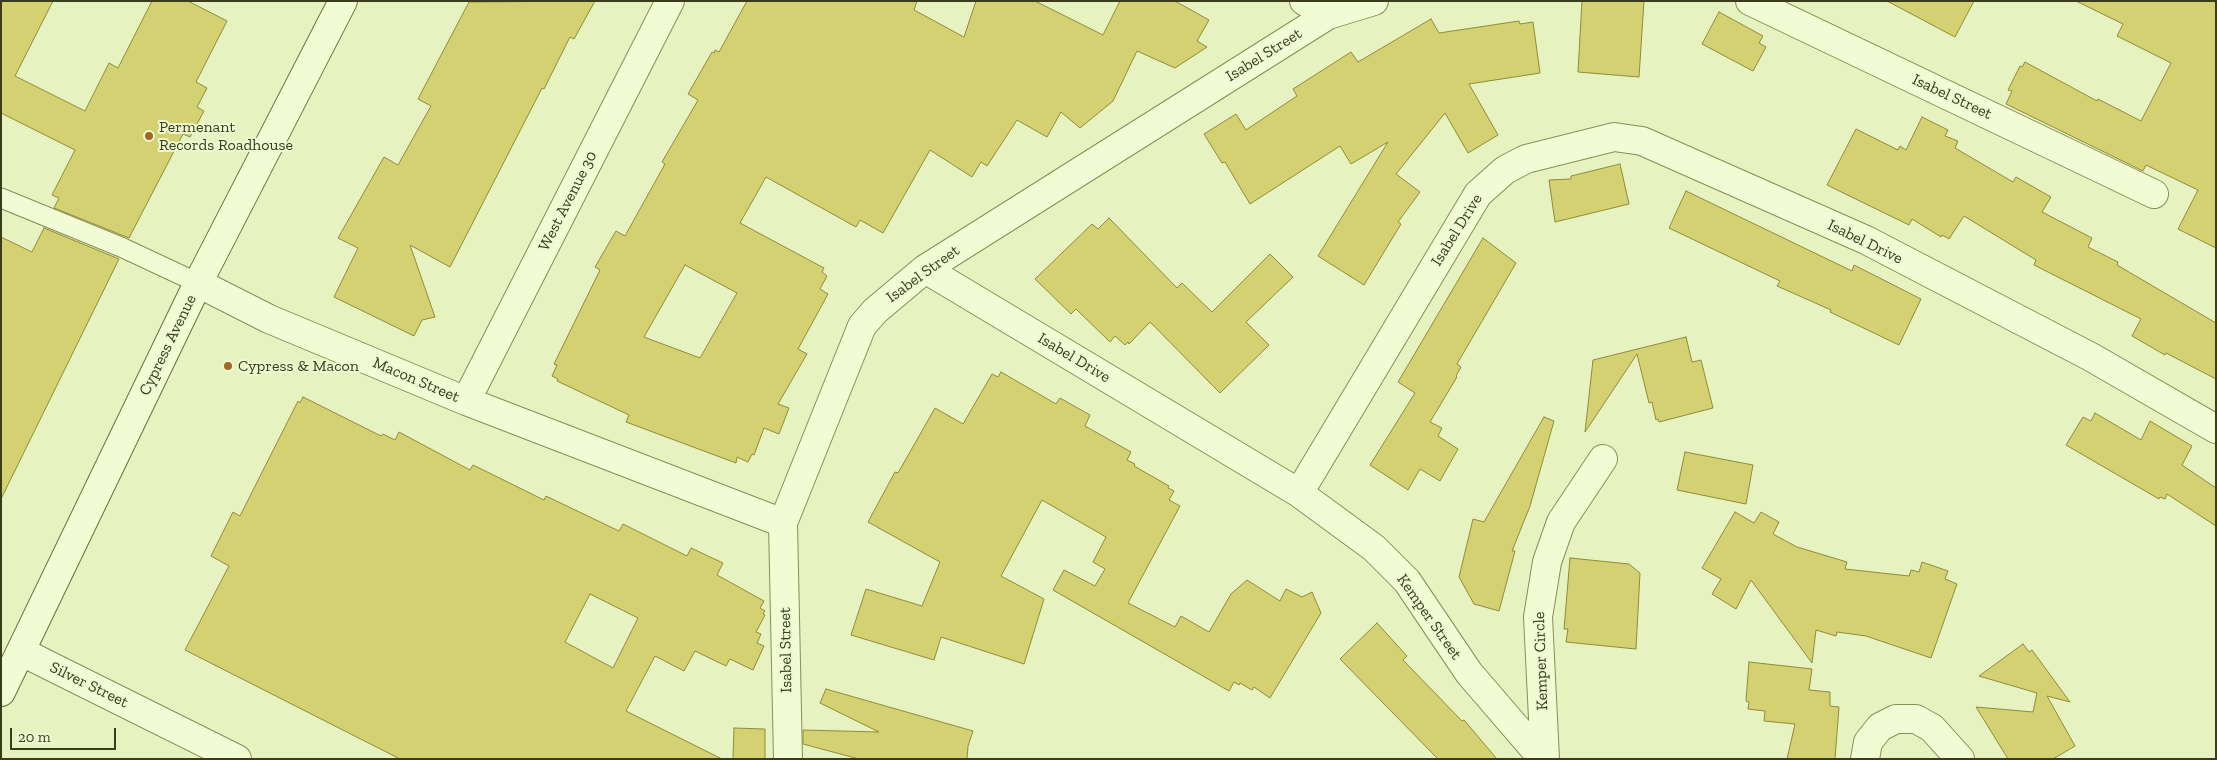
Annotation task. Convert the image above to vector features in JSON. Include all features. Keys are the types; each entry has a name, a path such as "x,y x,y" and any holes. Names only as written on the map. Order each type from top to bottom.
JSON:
{"street":[{"name":"Cypress Avenue","path":"1,692 22,652 198,283 343,1"},
{"name":"West Avenue 30","path":"466,401 670,1"},
{"path":"1304,1 1328,15"},
{"name":"Isabel Street","path":"788,759 783,523 862,326 875,311 926,269 1328,15 1374,1"},
{"name":"Isabel Street","path":"1750,1 2154,194"},
{"name":"Isabel Drive","path":"926,269 1299,493 1478,194 1505,170 1526,158 1614,138 1642,141 1866,240 2091,357 2216,428"},
{"name":"Macon Street","path":"198,283 269,319 466,401 783,523"},
{"name":"Kemper Circle","path":"1544,759 1538,616 1548,562 1561,522 1603,459"},
{"name":"Kemper Street","path":"1299,493 1374,548 1407,581 1469,673 1544,759"},
{"name":"Silver Street","path":"22,652 237,759"},
{"path":"1865,759 1868,742 1880,727 1896,719 1916,719 1932,728 1960,759"}],"lane":[{"name":"Macon Street","path":"1,198 121,247 198,283"}],"building":[{"path":"1,1 53,1 15,76 85,111 109,63 118,68 152,1 188,1 227,21 196,82 207,88 197,107 204,111 190,137 183,134 129,238 54,208 59,198 52,195 75,150 1,113"},
{"path":"595,1 574,39 570,37 544,89 542,88 450,267 410,245 435,317 422,320 414,336 334,297 358,248 338,238 384,157 398,165 431,106 418,99 469,2"},
{"path":"747,1 917,1 914,10 964,37 976,1 1035,1 1103,35 1120,1 1175,1 1209,20 1197,41 1207,47 1175,68 1137,51 1113,101 1080,128 1061,112 1047,137 1017,120 987,166 981,162 972,177 930,150 883,233 860,220 856,227 766,177 740,223 824,268 822,272 827,276 820,289 828,294 798,349 807,354 778,404 789,408 779,434 764,428 754,455 752,454 748,462 737,457 736,463 626,422 629,415 557,381 558,379 552,376 557,365 554,364 600,270 595,267 616,231 625,236 665,164 662,162 698,100 688,94 712,52 714,53 715,50 719,52","holes":["685,265 737,293 700,358 644,337"]},
{"path":"1582,1 1644,1 1639,77 1578,72"},
{"path":"1887,1 1974,1 1955,37"},
{"path":"2076,1 2216,1 2216,248 2178,229 2198,190 2146,165 2143,171 2006,104 2012,91 2008,90 2020,66 2022,67 2025,62 2097,101 2098,99 2141,121 2171,63 2117,36 2123,24"},
{"path":"1719,12 1763,36 1759,43 1766,47 1753,71 1702,44"},
{"path":"1431,19 1439,33 1519,21 1520,24 1533,22 1540,73 1469,84 1498,135 1468,153 1445,113 1396,174 1420,192 1398,222 1401,224 1364,285 1318,256 1388,142 1351,164 1340,146 1250,204 1225,162 1222,163 1204,134 1236,114 1246,130 1297,96 1293,89 1351,52 1358,62"},
{"path":"1922,117 1948,130 1945,136 1958,141 1955,148 2013,182 2016,177 2051,197 2042,212 2092,238 2088,247 2118,262 2117,265 2216,323 2216,379 2166,353 2165,355 2132,336 2141,319 2034,265 2036,260 1964,216 1949,239 1942,235 1941,237 1912,219 1909,225 1827,185 1856,129 1898,150 1900,146 1906,150"},
{"path":"1620,164 1629,204 1555,222 1549,180 1571,179 1571,176"},
{"path":"1686,191 1852,271 1854,265 1921,299 1899,345 1830,312 1831,310 1777,286 1780,281 1669,228"},
{"path":"1109,218 1177,288 1182,283 1212,312 1270,254 1293,277 1246,322 1269,345 1220,393 1150,322 1129,344 1128,342 1125,345 1115,336 1110,342 1076,309 1071,314 1035,279 1092,224 1098,229"},
{"path":"44,228 119,259 1,499 1,237 32,252"},
{"path":"1483,238 1516,263 1457,364 1461,367 1457,377 1430,422 1442,428 1438,436 1458,449 1440,481 1420,469 1408,490 1370,465 1415,393 1398,382"},
{"path":"1686,337 1692,362 1701,360 1713,408 1659,422 1658,419 1656,420 1652,402 1649,403 1637,354 1585,432 1593,360"},
{"path":"1001,372 1056,404 1060,398 1090,415 1085,426 1131,452 1127,460 1174,491 1169,500 1180,506 1128,603 1175,627 1181,616 1209,632 1231,594 1247,580 1280,601 1286,589 1302,597 1312,592 1321,613 1270,698 1254,687 1252,690 1240,683 1239,685 1234,682 1229,691 1053,590 1064,570 1095,586 1105,569 1093,562 1106,537 1042,500 1001,576 1044,599 1024,664 941,637 934,660 851,635 866,589 922,606 940,562 868,522 895,472 898,473 935,408 963,424 992,374 998,377"},
{"path":"303,397 381,436 383,434 395,440 399,432 470,470 473,465 544,500 546,496 619,531 623,524 687,556 691,548 723,563 717,575 764,601 760,608 765,611 763,614 765,615 756,632 761,634 757,643 764,646 753,670 730,659 726,666 695,651 684,671 655,656 626,711 722,759 400,759 185,650 229,566 211,556 233,512 240,516 298,401 300,403","holes":["590,594 638,618 613,668 565,642"]},
{"path":"2095,413 2141,440 2150,421 2192,446 2182,465 2216,488 2216,526 2167,494 2165,499 2160,497 2159,499 2066,445 2083,417 2091,421"},
{"path":"1544,417 1554,421 1530,506 1512,551 1515,551 1499,611 1474,604 1459,577 1473,519 1484,522"},
{"path":"1685,452 1753,465 1746,504 1677,490"},
{"path":"1735,512 1754,523 1761,512 1779,522 1773,534 1797,547 1847,562 1845,569 1909,576 1911,570 1919,572 1922,562 1948,571 1945,579 1957,584 1931,658 1866,636 1837,632 1836,636 1816,630 1812,663 1751,580 1736,609 1712,594 1721,579 1702,568"},
{"path":"1570,558 1629,564 1640,573 1636,649 1566,642 1568,629 1564,629"},
{"path":"1377,623 1407,656 1403,660 1462,721 1464,720 1497,759 1438,759 1340,659"},
{"path":"2023,644 2029,652 2032,650 2070,702 2047,696 2075,746 2053,759 2008,759 1976,707 2033,712 2037,693 1979,676"},
{"path":"1749,662 1812,669 1809,690 1830,692 1830,706 1839,707 1835,759 1787,759 1795,724 1764,721 1765,711 1748,709 1749,702 1746,701"},
{"path":"826,689 973,731 968,746 967,759 859,759 803,744 803,730 879,732 820,703"},
{"path":"734,728 765,729 765,759 733,759"}],"place":[{"name":"Permenant Records Roadhouse","path":"149,136"},
{"name":"Cypress & Macon","path":"228,366"}]}
